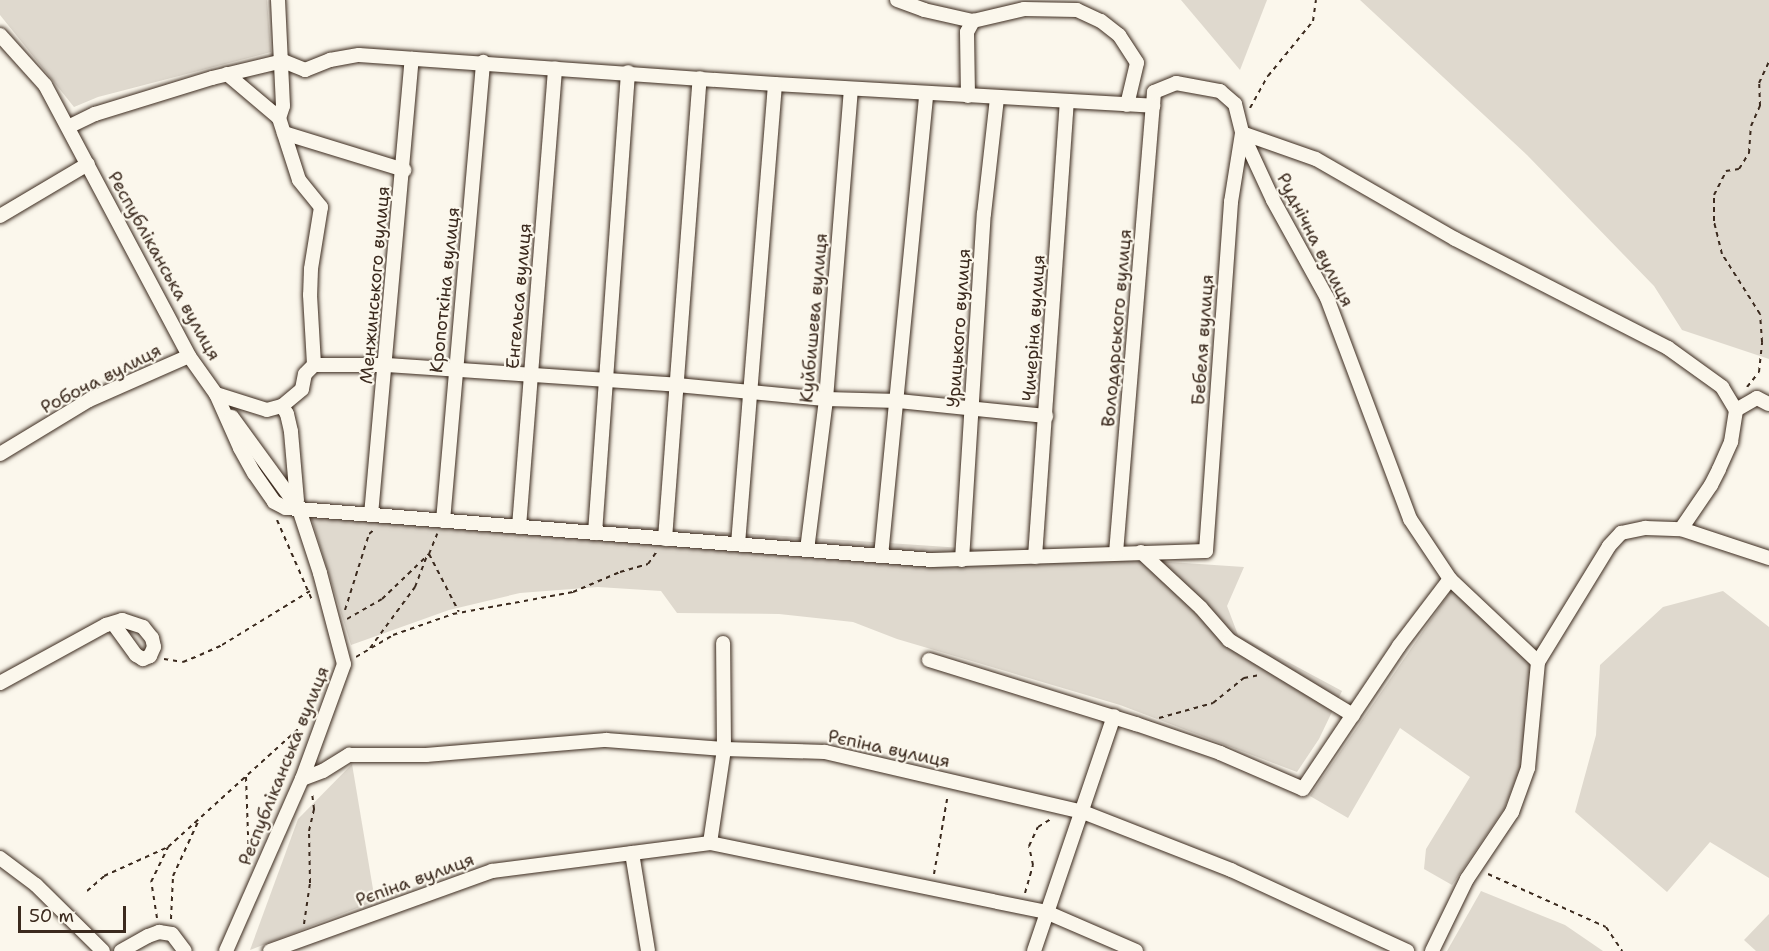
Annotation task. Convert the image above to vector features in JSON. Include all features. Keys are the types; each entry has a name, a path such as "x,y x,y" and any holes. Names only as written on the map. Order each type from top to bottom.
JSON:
{"street":[{"path":"278,0 284,106 279,118"},
{"path":"897,0 924,10 973,21 1007,12 1045,8 1077,10 1101,21 1119,35 1137,63 1127,105"},
{"path":"968,96 967,32 973,21"},
{"name":"Республіканська вулиця","path":"0,35 45,85 189,356 299,509 323,584 344,664 306,777 226,951"},
{"path":"68,127 95,114 227,74 283,61 305,70 330,60 359,55 926,94 1153,106 1154,92 1176,83 1220,92 1235,104 1242,133"},
{"name":"Менжинського вулиця","path":"371,515 387,365 412,59"},
{"name":"Кропоткіна вулиця","path":"443,521 483,62"},
{"name":"Енгельса вулиця","path":"519,527 555,68"},
{"path":"595,533 604,381 628,72"},
{"path":"227,74 279,118 299,180 321,207 310,277 314,365"},
{"path":"665,539 700,78"},
{"path":"738,544 775,84"},
{"name":"Куйбишева вулиця","path":"807,550 826,399 851,89"},
{"path":"881,556 898,401 926,94"},
{"name":"Урицького вулиця","path":"962,560 984,214 997,98"},
{"name":"Чичеріна вулиця","path":"1035,557 1067,102"},
{"name":"Володарського вулиця","path":"1116,553 1153,106"},
{"name":"Руднічна вулиця","path":"1242,133 1316,159 1465,244 1668,348 1722,387 1736,410"},
{"name":"Руднічна вулиця","path":"1242,133 1273,200 1327,298 1410,519 1450,579 1538,662"},
{"name":"Бебеля вулиця","path":"1141,552 1206,551 1231,202 1242,133"},
{"path":"284,134 404,170"},
{"path":"0,216 88,164"},
{"name":"Робоча вулиця","path":"0,454 89,400 189,356"},
{"path":"216,394 267,410 282,406 302,388 305,374 314,365 387,365 677,385 826,399 898,401 1046,416"},
{"path":"216,394 240,448 265,491 274,502 286,508 881,556 962,560 1141,552 1201,608 1229,640 1353,715"},
{"path":"1681,529 1711,485 1727,451 1736,410 1757,398 1769,404"},
{"path":"282,406 287,414 291,432 294,493 299,509"},
{"path":"1432,951 1475,867 1512,812 1528,768 1538,662 1609,546 1621,533 1645,528 1681,529 1769,558"},
{"path":"929,660 1114,716 1220,753 1303,789 1400,646 1450,579"},
{"path":"0,683 110,624 122,620 143,627 152,638 153,651 150,656 142,659 136,655 110,624"},
{"path":"710,843 724,749 723,643"},
{"path":"1034,951 1077,810 1114,716"},
{"name":"Рєпіна вулиця","path":"306,777 350,755 426,755 606,740 724,749 825,752 1077,810 1231,870 1407,951"},
{"name":"Рєпіна вулиця","path":"270,951 492,871 710,843 1046,912 1136,951"},
{"path":"632,853 648,951"},
{"path":"0,858 36,885 103,951"},
{"path":"121,951 148,936 166,933 185,951"}],"path":[{"path":"1242,133 1247,112 1268,76 1313,21 1316,0"},
{"path":"1736,410 1740,395 1759,372 1762,342 1760,314 1722,254 1714,220 1714,195 1726,171 1739,169 1749,153 1751,126 1760,106 1759,83 1769,62"},
{"path":"265,491 313,602"},
{"path":"387,516 369,534 341,623 382,599 429,554"},
{"path":"369,649 415,587 443,521"},
{"path":"344,664 393,635 459,613 573,592 620,572 648,564 665,539"},
{"path":"429,554 459,613"},
{"path":"153,651 165,660 183,662 222,645 323,584"},
{"path":"1159,718 1213,703 1244,678 1280,671"},
{"path":"87,891 104,876 168,847 305,725 310,716"},
{"path":"246,777 249,872"},
{"path":"301,940 310,883 309,831 314,809 306,777"},
{"path":"931,888 950,780"},
{"path":"1018,906 1028,885 1033,865 1029,846 1038,828 1077,810"},
{"path":"166,933 173,876 199,820"},
{"path":"166,933 151,882 168,847"},
{"path":"1475,867 1605,927 1622,951"}],"shaded area":[{"path":"0,0 267,0 271,52 98,97 74,107 0,15"},
{"path":"1181,0 1267,0 1240,70"},
{"path":"1360,0 1769,0 1769,359 1682,330 1654,286 1527,155"},
{"path":"307,504 1244,567 1227,606 1238,635 1342,691 1319,739 1297,772 1120,705 897,639 853,622 779,614 677,613 661,591 598,587 520,593 449,610 351,645"},
{"path":"1452,589 1531,664 1521,766 1504,809 1452,885 1424,869 1426,849 1470,777 1400,728 1348,818 1310,796"},
{"path":"1723,591 1769,627 1769,878 1710,842 1667,892 1575,812 1596,735 1600,665 1663,607"},
{"path":"352,764 375,901 250,950 298,819"},
{"path":"1481,891 1565,925 1603,951 1447,951"},
{"path":"1769,914 1769,951 1756,951 1744,940"}]}
